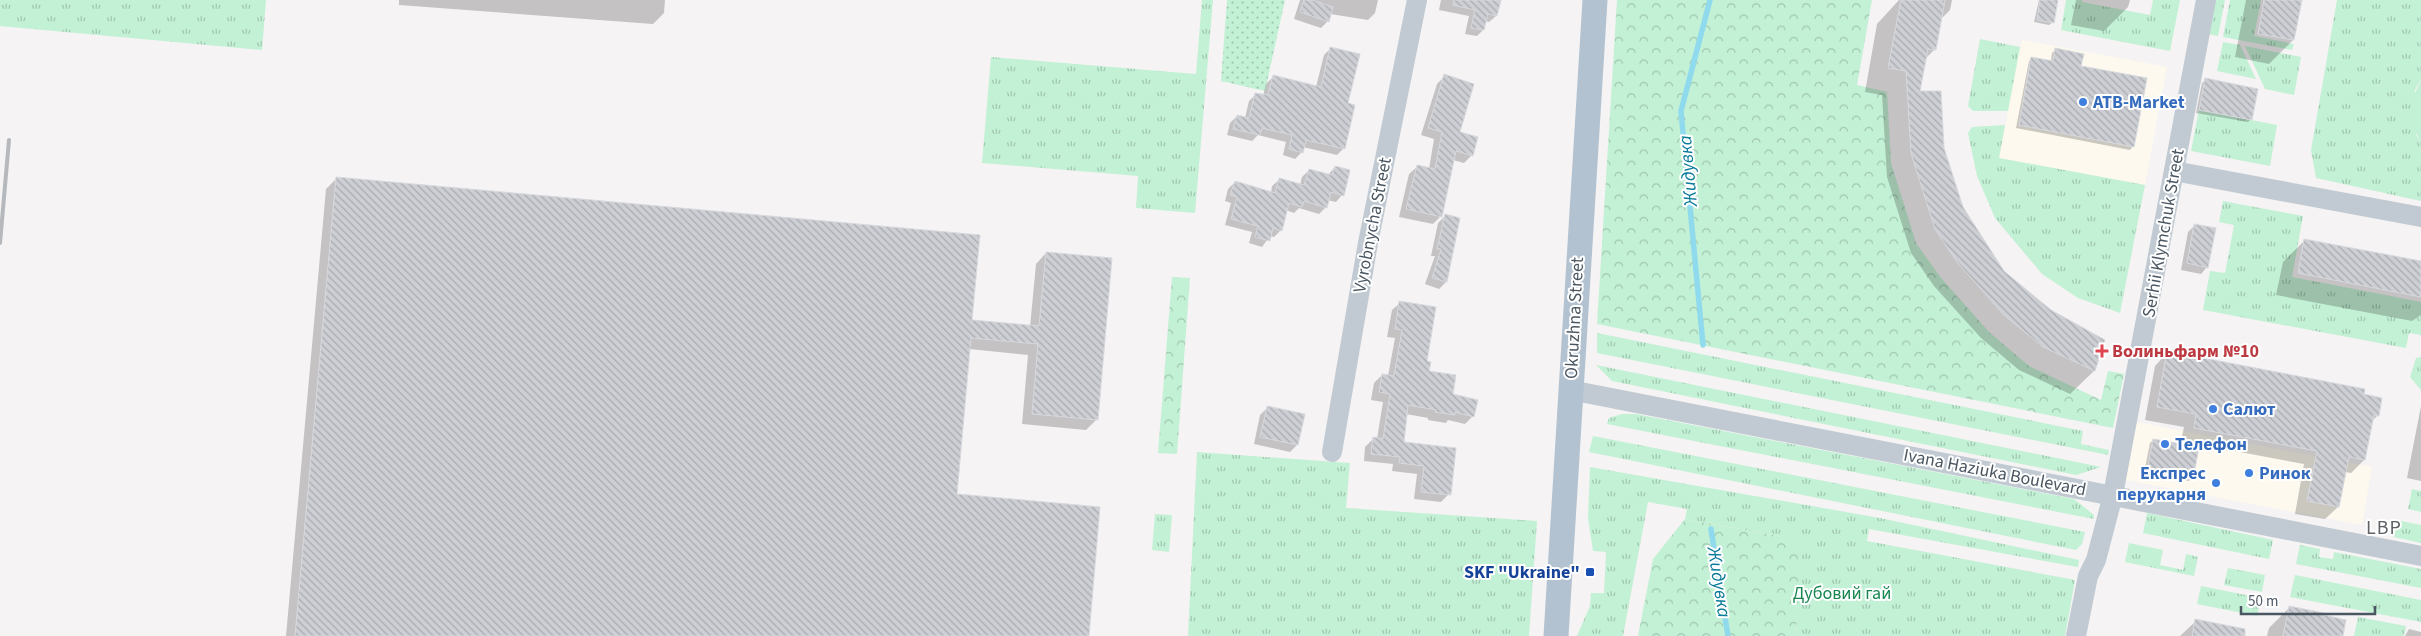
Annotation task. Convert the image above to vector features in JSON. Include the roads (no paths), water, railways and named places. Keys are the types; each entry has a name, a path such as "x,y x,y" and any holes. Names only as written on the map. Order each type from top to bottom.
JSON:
{"main road":[{"name":"Okruzhna Street","path":"1556,636 1595,0"}],"street":[{"name":"Vyrobnycha Street","path":"1332,452 1368,242 1417,0"},
{"name":"Serhii Klymchuk Street","path":"2076,636 2088,576 2096,560 2113,495 2206,0"},
{"path":"2174,171 2421,217"},
{"name":"Ivana Haziuka Boulevard","path":"1570,390 2421,556"}],"waterway":[{"name":"Жидувка","path":"1703,345 1681,111 1710,0"},
{"name":"Жидувка","path":"1711,529 1728,636"}],"railway":[{"path":"0,243 9,140"}],"place":[{"name":"ATB-Market","path":"2083,102"},
{"name":"Волиньфарм №10","path":"2102,351"},
{"name":"Салют","path":"2213,409"},
{"name":"Телефон","path":"2165,444"},
{"name":"Ринок","path":"2249,473"},
{"name":"Експрес перукарня","path":"2216,483"},
{"name":"SKF \"Ukraine\"","path":"1590,572"}],"district":[{"name":"LBP","path":"2384,527"}],"park label":[{"name":"Дубовий гай","path":"1842,593"}]}
